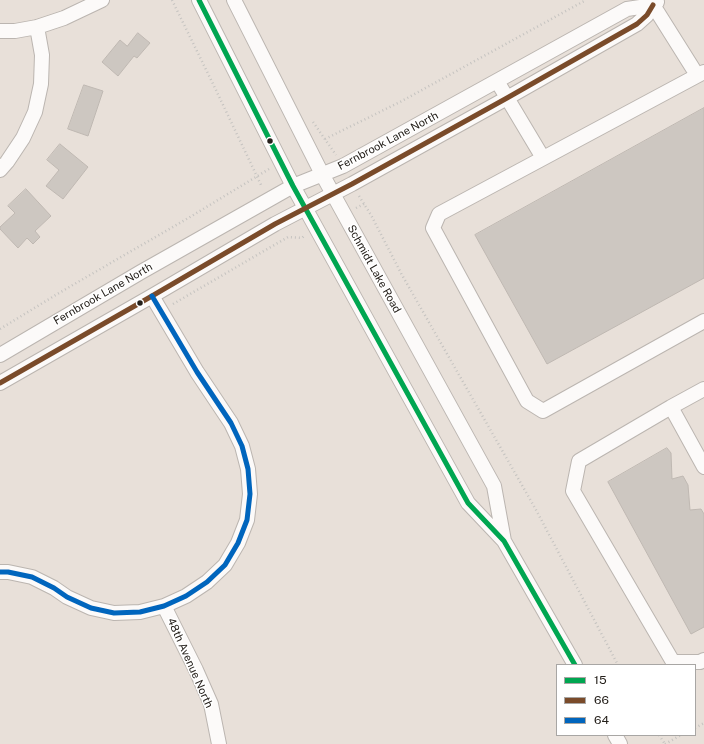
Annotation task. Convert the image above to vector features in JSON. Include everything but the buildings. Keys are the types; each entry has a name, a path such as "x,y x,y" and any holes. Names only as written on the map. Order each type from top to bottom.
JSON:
{"street":[{"path":"0,31 15,31 36,27 64,18 102,0"},
{"name":"Schmidt Lake Road","path":"199,0 293,186 468,503 504,541 574,664"},
{"name":"Schmidt Lake Road","path":"234,0 332,194 494,486 504,541"},
{"path":"657,2 701,73 438,214 433,228 527,401 543,411 704,321"},
{"name":"Fernbrook Lane North","path":"0,355 141,272 293,186 342,166 627,9 657,2"},
{"name":"Fernbrook Lane North","path":"0,383 275,224 507,98 637,24 647,15 657,2"},
{"path":"0,170 23,138 35,112 41,84 42,55 36,27"},
{"path":"497,81 543,158"},
{"path":"0,572 8,572 32,577 54,588 67,597 91,608 114,613 140,612 164,606 186,596 207,582 225,565 238,543 247,520 250,494 248,469 242,446 232,423 197,372 152,296"},
{"path":"704,389 579,461 572,491 673,662 700,662 704,660"},
{"path":"671,407 704,467"},
{"name":"48th Avenue North","path":"164,606 211,704 220,744"}],"path":[{"path":"0,329 258,176 172,0"},
{"path":"325,139 400,102 586,0"},
{"path":"364,204 402,275 535,508 617,664"},
{"path":"161,310 288,237"},
{"path":"665,744 679,736"}],"transit line":[{"name":"15","path":"199,0 293,186 468,503 504,541 574,664"},
{"name":"66","path":"0,383 275,224 352,184 637,24 647,15 653,5"},
{"name":"64","path":"0,572 8,572 32,577 54,588 67,597 91,608 114,613 140,612 164,606 186,596 207,582 225,565 238,543 247,520 250,494 248,469 242,446 231,423 197,372 152,296"}]}
